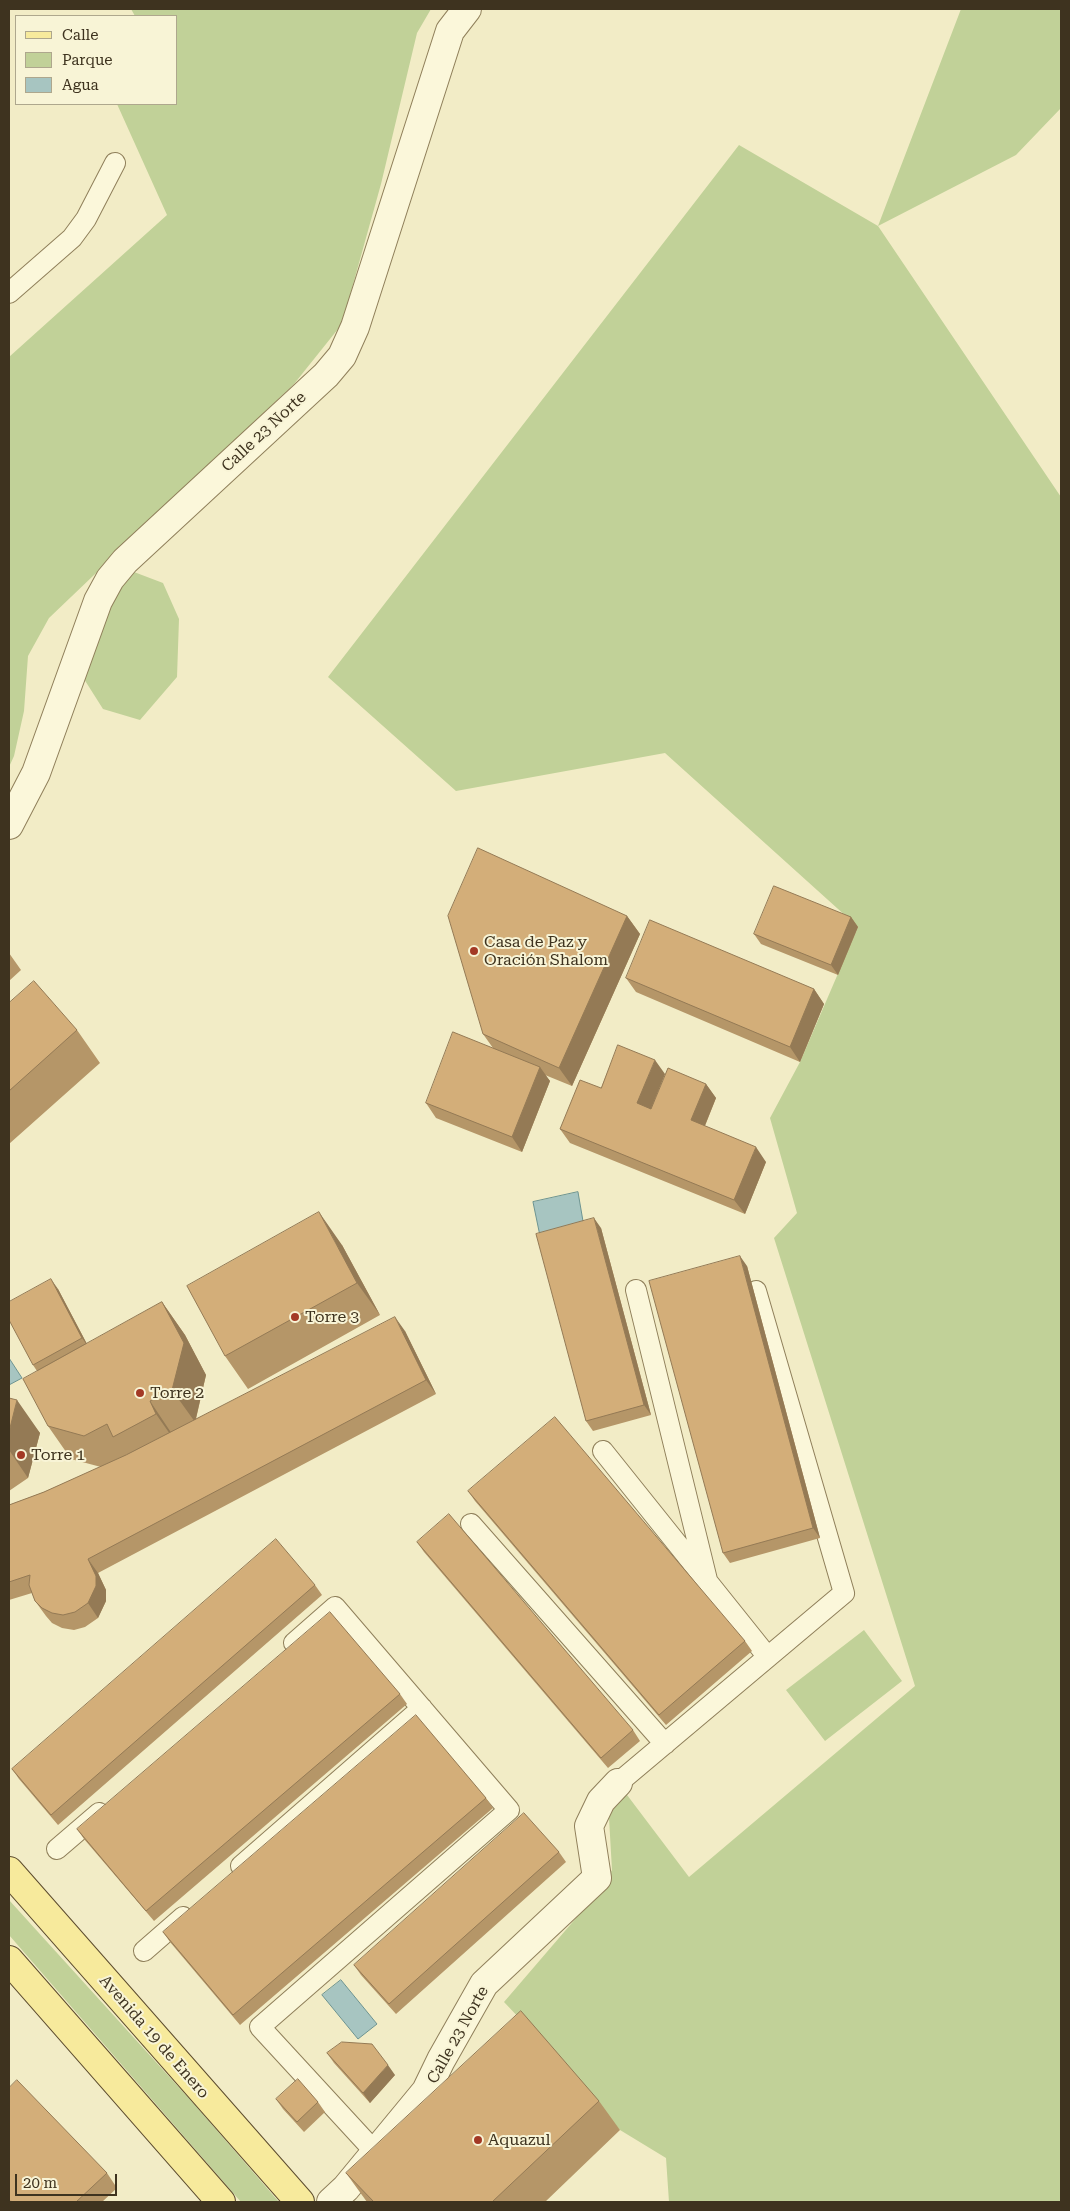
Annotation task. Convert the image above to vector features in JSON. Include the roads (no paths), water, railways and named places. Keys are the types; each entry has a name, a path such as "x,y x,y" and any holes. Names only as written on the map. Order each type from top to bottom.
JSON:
{"main road":[{"name":"Avenida 19 de Enero","path":"9,1871 300,2202"},
{"path":"9,1960 221,2202"}],"street":[{"name":"Calle 23 Norte","path":"9,825 36,773 98,601 110,579 125,561 326,375 342,356 355,327 450,32 466,9"},
{"name":"Calle 23 Norte","path":"331,2202 346,2188 376,2153 426,2091 441,2060 484,1984 597,1878 589,1826 601,1801 618,1783"}],"lane":[{"path":"9,293 72,238 86,219 115,163"},
{"path":"636,1290 708,1584"},
{"path":"618,1783 767,1656 844,1594 756,1291"},
{"path":"602,1452 767,1656"},
{"path":"472,1524 665,1744"},
{"path":"282,1653 335,1607 509,1810 260,2027 376,2153"},
{"path":"226,1879 422,1708"},
{"path":"57,1849 109,1803"},
{"path":"144,1951 196,1905"}],"water":[{"path":"578,1192 584,1227 540,1236 533,1202"},
{"path":"9,1358 22,1378 9,1385"},
{"path":"341,1980 377,2024 358,2039 322,1995"}],"place":[{"name":"Casa de Paz y Oración Shalom","path":"474,951"},
{"name":"Torre 3","path":"295,1317"},
{"name":"Torre 2","path":"140,1393"},
{"name":"Torre 1","path":"21,1455"},
{"name":"Aquazul","path":"478,2140"}]}
